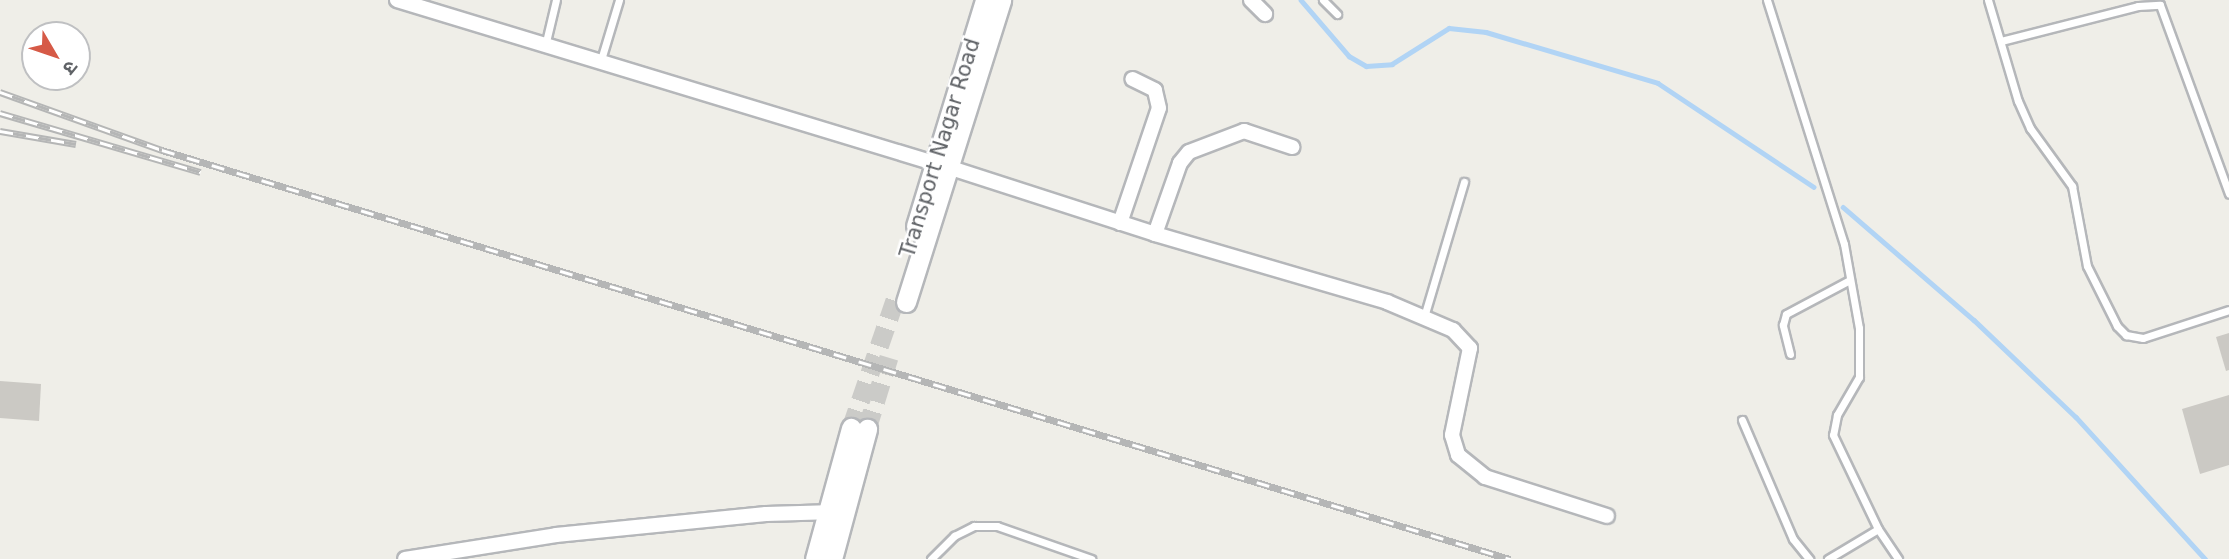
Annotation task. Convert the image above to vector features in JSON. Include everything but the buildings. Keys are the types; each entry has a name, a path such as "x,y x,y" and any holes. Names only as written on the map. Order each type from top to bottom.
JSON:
{"main road":[{"name":"Transport Nagar Road","path":"901,300 941,165 985,0"},
{"path":"941,165 1001,0"},
{"path":"832,559 838,512 859,428"},
{"path":"815,559 838,512"}],"street":[{"path":"397,0 941,165 1424,317 1464,336 1470,348 1452,435 1458,455 1485,477 1607,516"},
{"path":"1251,0 1265,14"},
{"path":"1120,223 1158,108 1155,90 1132,79"},
{"path":"1155,234 1180,163 1189,152 1244,131 1292,147"},
{"path":"405,559 556,535 838,512"}],"lane":[{"path":"545,46 556,0"},
{"path":"600,62 619,0"},
{"path":"1323,0 1337,14"},
{"path":"1766,0 1843,244 1850,280 1862,364 1836,415 1833,435 1878,529 1898,559"},
{"path":"1989,0 2030,128 2072,186 2087,266 2117,326 2126,335 2143,338 2229,310"},
{"path":"2001,41 2138,6 2160,5 2229,194"},
{"path":"1424,317 1464,182"},
{"path":"1790,354 1783,325 1786,313 1850,280"},
{"path":"1742,420 1793,539 1809,559"},
{"path":"931,559 954,536 974,526 997,526 1091,559"},
{"path":"1828,559 1878,529"}],"waterway":[{"path":"1301,0 1349,56 1366,66 1392,64 1449,28 1486,32 1658,83 1814,187"},
{"path":"1843,207 1974,320 2076,417 2205,559"}],"tunnel":[{"path":"851,428 896,297"},
{"path":"867,429 889,357"}],"railway":[{"path":"0,92 162,150 1510,559"},
{"path":"0,113 201,172"},
{"path":"0,131 76,144"}]}
